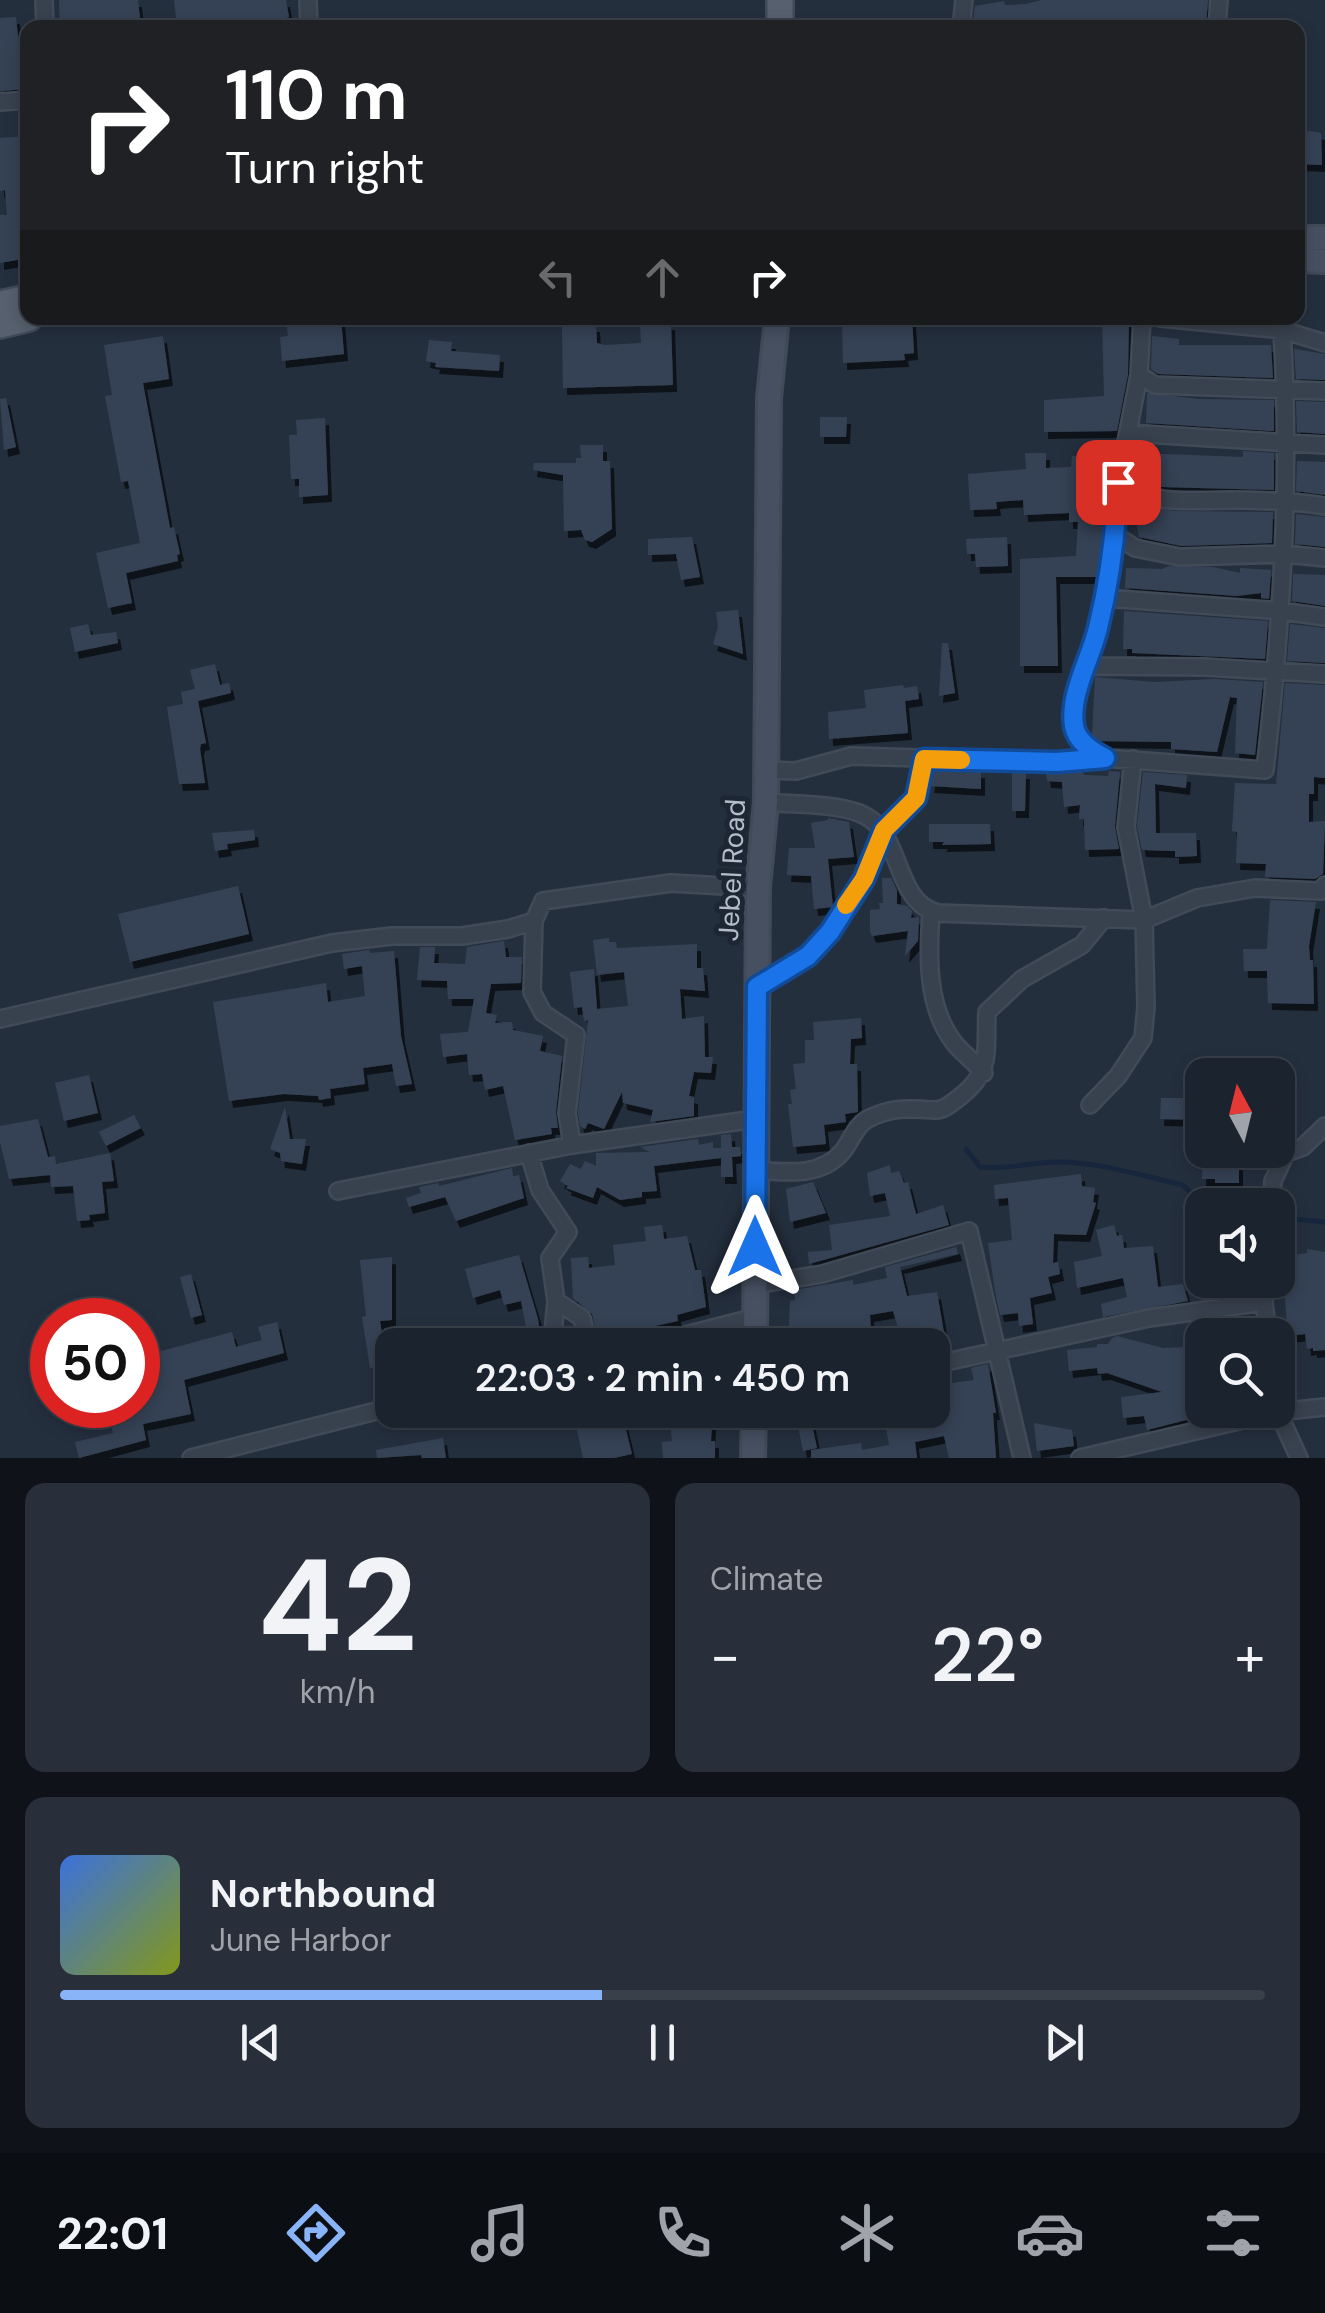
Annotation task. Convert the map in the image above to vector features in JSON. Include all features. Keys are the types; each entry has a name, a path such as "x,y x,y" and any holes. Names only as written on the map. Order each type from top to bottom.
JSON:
{"main road":[{"name":"Jebel Road","path":"763,325 769,398"},
{"name":"Jebel Road","path":"756,1328 758,888 766,802 769,398 776,325"},
{"path":"753,1458 754,1428"}],"street":[{"path":"1105,758 1086,747 1074,728 1075,706 1114,557 1118,482 1139,375 1142,325"},
{"path":"1231,325 1282,330 1325,342"},
{"path":"766,770 796,771 851,756 1057,762 1105,758 1265,770 1285,554 1288,443 1282,330"},
{"path":"1139,375 1154,385 1325,391"},
{"path":"1128,433 1325,445"},
{"path":"1118,482 1142,496 1172,502 1286,500 1325,506"},
{"path":"1114,534 1135,548 1180,557 1285,554 1325,558"},
{"path":"1105,598 1325,618"},
{"path":"1086,666 1325,674"},
{"path":"757,987 808,956 830,932 864,879 884,830 916,798 924,759"},
{"path":"1090,1105 1118,1076 1143,1038 1144,920 1126,828 1133,759"},
{"path":"766,802 862,813 884,830 908,889 930,912 930,985 938,1007 954,1042 984,1072"},
{"path":"572,1145 567,1112 576,1035 543,1013 532,992 534,921 543,900 672,883 758,888"},
{"path":"930,912 1144,920 1197,898 1255,888 1321,891 1325,884"},
{"path":"755,1170 798,1173 827,1164 841,1153 862,1122 898,1108 940,1110 976,1085 984,1072 987,1012 1022,980 1082,945 1104,918"},
{"path":"0,1019 332,943 392,936 462,936 534,921"},
{"path":"338,1191 572,1145 755,1119"},
{"path":"1272,1188 1286,1153 1302,1148 1325,1126"},
{"path":"530,1154 540,1190 568,1232 550,1258 556,1301 554,1328"},
{"path":"755,1286 822,1274 969,1231 1022,1458"},
{"path":"1264,1298 1266,1318"},
{"path":"556,1301 582,1318 584,1328"},
{"path":"950,1361 1149,1318 1264,1302"},
{"path":"713,1328 756,1317"},
{"path":"1295,1410 1325,1408"},
{"path":"191,1458 375,1411"},
{"path":"1080,1458 1206,1428"},
{"path":"1285,1428 1300,1458"}],"building":[{"path":"59,0 138,0 140,20 60,20"},
{"path":"174,0 286,0 289,17 281,20 176,20"},
{"path":"1041,0 1208,0 1206,20 973,20 975,6 1004,1 1005,5"},
{"path":"16,17 20,90 0,91 0,18"},
{"path":"1305,131 1321,133 1322,165 1305,164"},
{"path":"20,137 20,259 0,263 0,215 7,215 5,190 0,191 0,138"},
{"path":"287,325 342,325 344,354 282,361 280,337 288,336"},
{"path":"596,325 597,343 605,345 641,343 640,325 671,325 673,385 563,388 562,326"},
{"path":"842,325 912,325 914,353 904,354 905,360 843,363"},
{"path":"1102,325 1129,325 1128,374 1117,431 1044,432 1044,400 1104,396"},
{"path":"163,336 169,379 143,383 170,528 174,527 180,554 178,561 126,573 132,603 108,608 96,553 140,543 128,481 121,482 105,396 112,395 104,345"},
{"path":"1152,336 1179,339 1179,345 1271,345 1273,378 1158,374 1151,369"},
{"path":"429,340 452,342 451,351 500,355 499,371 435,367 436,363 426,361"},
{"path":"1294,349 1325,354 1325,380 1296,379"},
{"path":"1147,393 1198,399 1274,400 1274,431 1146,423"},
{"path":"6,398 16,447 4,450 0,399"},
{"path":"1296,401 1325,402 1325,434 1297,432"},
{"path":"820,417 847,417 846,437 820,437"},
{"path":"325,418 328,495 299,497 299,479 291,479 289,435 297,435 296,420"},
{"path":"580,445 603,445 603,461 610,461 612,529 592,542 585,540 581,530 564,531 563,475 533,470 534,463 576,463 576,458 581,458"},
{"path":"1243,451 1274,453 1274,490 1162,487 1137,480 1137,469 1132,469 1135,453 1243,457"},
{"path":"1025,453 1046,453 1046,468 1071,467 1072,456 1107,457 1107,453 1112,453 1098,577 1056,577 1058,666 1020,666 1020,559 1076,556 1078,522 1069,522 1069,513 1024,515 1023,500 996,502 997,509 970,510 968,474 1026,469"},
{"path":"1297,461 1325,462 1325,495 1296,491"},
{"path":"1133,503 1173,511 1273,512 1272,543 1181,546 1139,537"},
{"path":"1296,514 1325,517 1325,547 1295,544"},
{"path":"692,537 700,577 681,580 676,554 648,555 648,539"},
{"path":"1007,537 1008,566 976,567 975,554 967,554 966,539"},
{"path":"1213,567 1240,573 1240,568 1271,570 1269,599 1261,598 1261,593 1237,596 1125,588 1126,568"},
{"path":"1293,574 1325,575 1325,606 1292,601"},
{"path":"738,610 743,654 713,644 718,627 716,612"},
{"path":"1124,611 1268,621 1265,659 1132,653 1132,649 1123,649"},
{"path":"88,624 91,635 116,632 118,643 75,652 70,628"},
{"path":"1290,624 1325,628 1325,663 1287,661"},
{"path":"942,643 948,643 955,693 939,696"},
{"path":"215,664 220,685 229,683 231,693 198,701 206,743 200,749 205,783 179,784 167,707 183,704 181,692 195,689 190,670"},
{"path":"1095,677 1154,682 1263,682 1255,755 1235,753 1237,698 1230,697 1217,752 1171,749 1171,742 1097,741 1092,736"},
{"path":"1285,683 1325,685 1325,778 1314,777 1314,794 1309,794 1309,822 1325,821 1323,874 1315,879 1265,877 1266,864 1236,863 1237,832 1232,831 1235,783 1276,784"},
{"path":"917,686 919,699 905,701 908,733 829,739 828,712 866,708 864,690"},
{"path":"933,770 981,771 981,789 930,786"},
{"path":"1080,771 1085,775 1108,776 1109,771 1120,772 1115,826 1119,849 1085,850 1080,805 1064,807 1062,782 1047,781 1046,773"},
{"path":"1012,772 1026,772 1025,811 1012,811"},
{"path":"1143,772 1187,775 1186,788 1155,784 1156,833 1196,833 1197,856 1175,857 1175,851 1142,850 1137,826"},
{"path":"828,818 849,822 854,857 828,859 833,907 814,909 811,876 787,875 789,848 815,848 811,823"},
{"path":"929,824 990,824 991,844 929,842"},
{"path":"254,830 255,840 227,844 228,849 215,851 212,833"},
{"path":"882,878 891,878 897,890 897,904 912,911 911,918 919,917 918,941 905,956 908,931 872,936 870,931 870,910 880,909 879,903 883,903"},
{"path":"238,886 249,934 130,962 118,914"},
{"path":"1270,900 1316,902 1309,946 1314,1004 1268,1003 1267,971 1244,971 1243,949 1267,949"},
{"path":"609,938 617,948 697,944 697,968 703,968 705,991 680,989 682,1019 704,1016 705,1057 713,1057 711,1073 694,1072 689,1096 694,1097 694,1116 650,1122 653,1110 623,1103 622,1092 604,1129 588,1123 585,1129 580,1126 588,1020 584,1021 582,1007 574,1008 570,972 594,969 597,1009 628,1006 624,972 597,975 593,940"},
{"path":"504,941 506,957 522,957 521,983 491,984 486,1013 497,1015 495,1023 512,1022 513,1030 543,1036 540,1051 562,1056 558,1128 551,1128 552,1134 515,1140 503,1086 485,1090 482,1074 469,1075 467,1054 443,1057 440,1034 468,1032 474,999 448,999 447,981 417,980 420,947 435,947 434,963 465,964 467,947"},
{"path":"394,951 401,1036 412,1084 396,1086 392,1064 363,1068 365,1084 330,1089 331,1098 319,1100 318,1096 284,1094 229,1101 213,1002 326,983 328,1002 365,996 362,966 344,969 342,954"},
{"path":"861,1018 862,1038 851,1039 850,1064 857,1064 858,1112 845,1114 846,1122 824,1125 826,1144 793,1147 788,1104 792,1104 790,1090 796,1089 793,1064 805,1063 805,1040 814,1040 813,1022"},
{"path":"89,1075 98,1113 64,1121 55,1083"},
{"path":"1161,1098 1185,1098 1185,1120 1160,1119"},
{"path":"285,1107 290,1139 306,1139 302,1164 281,1161 280,1153 270,1149"},
{"path":"134,1115 141,1128 106,1146 99,1132"},
{"path":"38,1119 48,1157 55,1156 56,1164 110,1153 114,1181 102,1182 105,1213 77,1221 73,1186 51,1187 50,1175 9,1179 0,1126"},
{"path":"731,1134 732,1147 740,1147 741,1156 732,1157 733,1177 721,1177 721,1158 654,1166 657,1191 620,1200 597,1187 593,1198 566,1188 560,1181 570,1164 581,1169 585,1161 596,1166 596,1153 650,1152 640,1147 698,1139 699,1145 713,1142 713,1148 721,1148 721,1135"},
{"path":"890,1165 891,1173 899,1171 904,1183 908,1182 916,1214 943,1205 949,1225 809,1264 808,1252 832,1250 829,1225 890,1216 885,1193 870,1196 867,1173"},
{"path":"512,1168 513,1176 519,1175 524,1198 456,1221 445,1197 409,1207 406,1198 421,1193 419,1187 438,1183 439,1186"},
{"path":"1203,1168 1239,1168 1239,1183 1202,1179"},
{"path":"1081,1174 1082,1186 1095,1188 1096,1203 1086,1235 1054,1234 1053,1263 1058,1262 1060,1274 1048,1277 1052,1293 1030,1298 1033,1324 1019,1326 1018,1313 1000,1315 995,1291 988,1243 1012,1240 1008,1198 995,1199 994,1185"},
{"path":"813,1182 826,1213 790,1222 786,1189"},
{"path":"662,1225 664,1239 687,1236 695,1270 701,1270 706,1307 677,1315 678,1321 645,1328 596,1328 592,1314 573,1298 571,1258 588,1257 589,1268 615,1265 613,1245 646,1241 644,1227"},
{"path":"1114,1225 1117,1236 1122,1235 1124,1248 1153,1246 1158,1287 1183,1284 1188,1301 1103,1317 1101,1304 1127,1297 1123,1278 1077,1288 1074,1262 1102,1256 1096,1230"},
{"path":"956,1247 958,1254 900,1267 907,1296 937,1292 943,1328 898,1328 893,1311 870,1315 871,1328 789,1328 794,1290 887,1278 885,1267"},
{"path":"1307,1249 1325,1252 1325,1350 1307,1349 1305,1334 1295,1335 1295,1318 1287,1318 1285,1298 1295,1298 1295,1255 1307,1253"},
{"path":"519,1255 539,1328 526,1328 521,1301 504,1305 500,1290 473,1298 465,1269"},
{"path":"392,1257 392,1320 380,1321 381,1328 375,1328 375,1367 370,1368 362,1317 366,1316 360,1260"},
{"path":"191,1274 202,1315 191,1318 180,1277"},
{"path":"277,1322 284,1353 184,1380 191,1414 160,1420 160,1351 232,1332 236,1347 262,1340 258,1327"},
{"path":"1112,1338 1163,1348 1185,1347 1185,1420 1147,1430 1144,1416 1123,1418 1121,1397 1162,1392 1107,1373 1098,1374 1097,1368 1069,1371 1067,1350 1097,1347 1108,1344"},
{"path":"988,1364 996,1413 996,1458 949,1458 944,1436 915,1442 917,1458 811,1458 811,1450 861,1443 862,1450 889,1445 886,1428 950,1428 950,1383 974,1380 971,1368"},
{"path":"1034,1423 1072,1430 1074,1446 1037,1451"},
{"path":"112,1428 144,1428 146,1440 79,1458 75,1442 113,1433"},
{"path":"626,1428 632,1454 583,1458 577,1430"},
{"path":"671,1428 712,1428 715,1458 663,1458 662,1442 672,1441"},
{"path":"799,1428 813,1428 817,1448 803,1451"},
{"path":"443,1438 446,1458 377,1458 376,1450"}],"waterway":[{"path":"966,1149 980,1167 1074,1163 1186,1188"},
{"path":"1295,1219 1325,1222"}],"slow traffic":[{"path":"846,905 864,879 884,830 916,798 924,759 961,760"}],"route":[{"path":"755,1247 757,987 808,956 830,932 864,879 884,830 916,798 924,759 1057,762 1105,758 1086,747 1074,728 1075,706 1097,634 1114,557 1118,482"}]}
